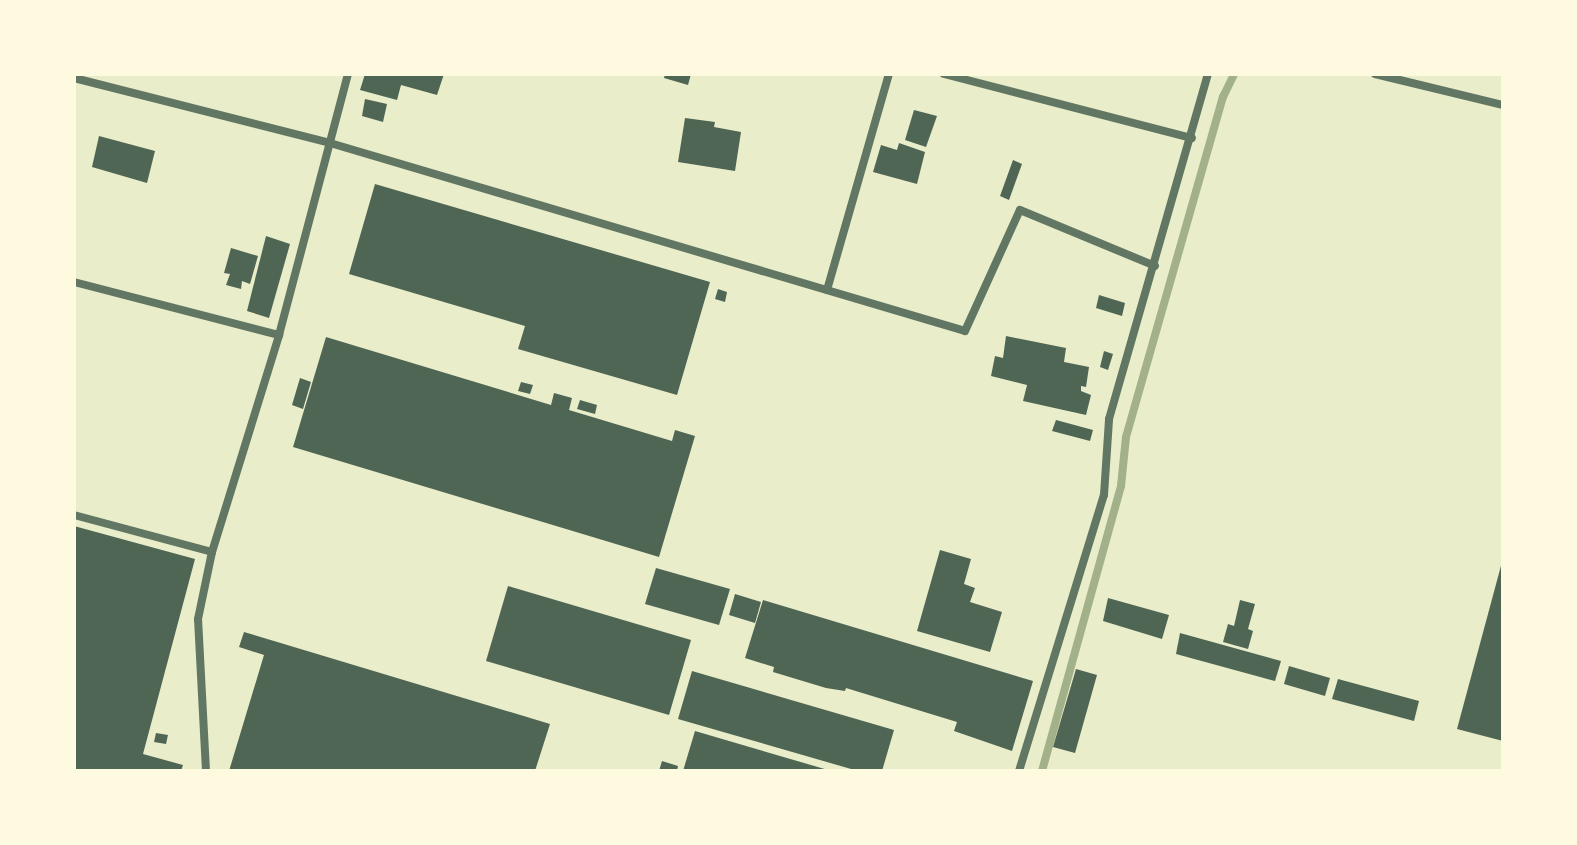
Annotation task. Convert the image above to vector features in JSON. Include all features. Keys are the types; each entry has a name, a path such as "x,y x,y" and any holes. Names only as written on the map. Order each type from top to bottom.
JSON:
{"street":[{"path":"206,771 198,619 212,552 279,335 348,74"},
{"path":"827,290 889,74"},
{"path":"944,74 1192,138"},
{"path":"1019,771 1104,495 1109,419 1208,74"},
{"path":"1375,74 1503,105"},
{"path":"74,78 330,143 965,331 1020,210 1155,266"},
{"path":"74,282 279,335"},
{"path":"74,515 212,552"}],"building":[{"path":"365,74 444,74 437,95 401,85 397,100 360,90"},
{"path":"665,74 691,74 688,85 664,78"},
{"path":"365,99 387,104 383,122 362,116"},
{"path":"914,110 937,116 926,147 905,140"},
{"path":"685,118 715,122 714,127 741,132 735,171 678,162"},
{"path":"99,136 155,151 147,183 92,167"},
{"path":"899,143 925,152 917,184 873,172 881,145 897,150"},
{"path":"1013,160 1022,164 1009,200 1000,196"},
{"path":"375,184 710,282 677,395 518,349 525,326 349,274"},
{"path":"266,236 290,244 269,318 247,311"},
{"path":"231,248 258,256 250,284 242,281 241,289 226,285 230,274 224,273"},
{"path":"718,289 727,292 725,302 715,299"},
{"path":"1099,295 1125,303 1122,316 1096,308"},
{"path":"1006,336 1066,348 1064,362 1089,367 1086,387 1081,386 1081,391 1091,395 1086,415 1023,401 1027,385 991,376 995,356 1003,358"},
{"path":"326,337 551,405 554,393 572,398 569,410 672,441 675,430 695,436 659,557 293,447"},
{"path":"1104,351 1113,354 1108,370 1100,367"},
{"path":"300,378 311,382 303,409 292,405"},
{"path":"521,382 533,385 530,394 518,391"},
{"path":"580,400 597,405 595,414 577,409"},
{"path":"1056,420 1093,430 1090,441 1052,431"},
{"path":"74,526 195,559 143,754 183,765 181,771 74,771"},
{"path":"940,550 971,559 964,584 975,588 970,602 1002,612 990,652 917,631"},
{"path":"1503,562 1503,741 1457,729"},
{"path":"656,568 730,589 719,625 645,604"},
{"path":"508,586 691,640 669,715 486,661"},
{"path":"735,594 761,602 755,623 729,615"},
{"path":"1108,598 1169,615 1162,639 1103,621"},
{"path":"763,600 1033,681 1012,751 954,731 957,722 846,688 845,691 826,688 773,672 774,667 745,658"},
{"path":"1240,600 1255,604 1248,629 1253,631 1248,649 1223,642 1228,624 1234,626"},
{"path":"244,632 550,724 535,771 229,771 264,655 239,647"},
{"path":"1180,633 1281,661 1275,681 1176,654"},
{"path":"1289,666 1330,678 1325,696 1284,684"},
{"path":"1076,669 1097,675 1075,753 1053,747"},
{"path":"692,671 894,730 882,771 858,771 678,719"},
{"path":"1338,679 1419,701 1414,721 1332,699"},
{"path":"695,731 828,770 828,771 683,771"},
{"path":"156,733 168,735 166,744 154,742"},
{"path":"662,761 678,766 677,771 659,771"}],"waterway":[{"path":"1042,771 1121,486 1126,437 1223,97 1234,74"}]}
